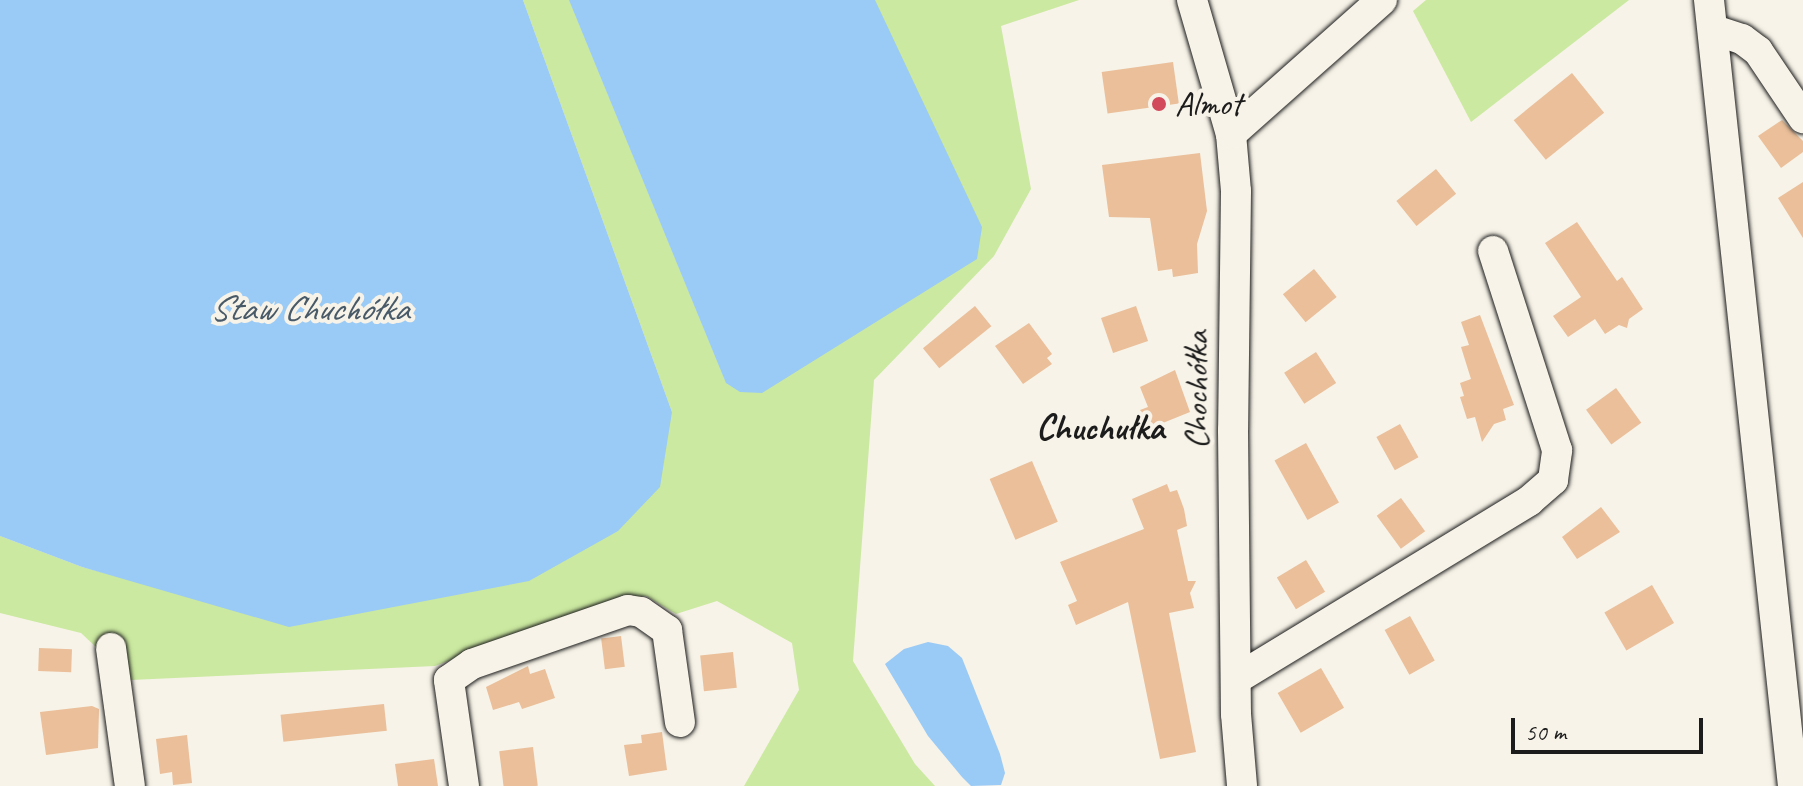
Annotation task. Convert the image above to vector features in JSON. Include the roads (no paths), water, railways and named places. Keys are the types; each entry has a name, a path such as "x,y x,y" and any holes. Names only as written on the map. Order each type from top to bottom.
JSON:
{"street":[{"name":"Chochółka","path":"1192,0 1231,134 1242,786"},
{"path":"1231,134 1382,0"},
{"path":"1709,0 1793,786"},
{"path":"1714,30 1742,39 1758,51 1803,118"},
{"path":"1238,678 1529,501 1553,480 1557,450 1493,251"},
{"path":"464,786 449,680 472,664 628,610 641,612 667,630 680,722"},
{"path":"111,648 130,786"}],"water":[{"name":"Staw Chuchółka","path":"0,0 523,0 672,412 660,487 618,531 529,581 289,627 82,567 0,536"},
{"path":"569,0 875,0 982,227 977,259 762,393 740,392 726,383"},
{"path":"928,642 948,646 962,658 1000,754 1005,773 1001,785 971,786 962,777 928,736 885,664 904,649"}],"place":[{"name":"Almot","path":"1159,104"}],"district":[{"name":"Chuchułka","path":"1100,428"}]}
